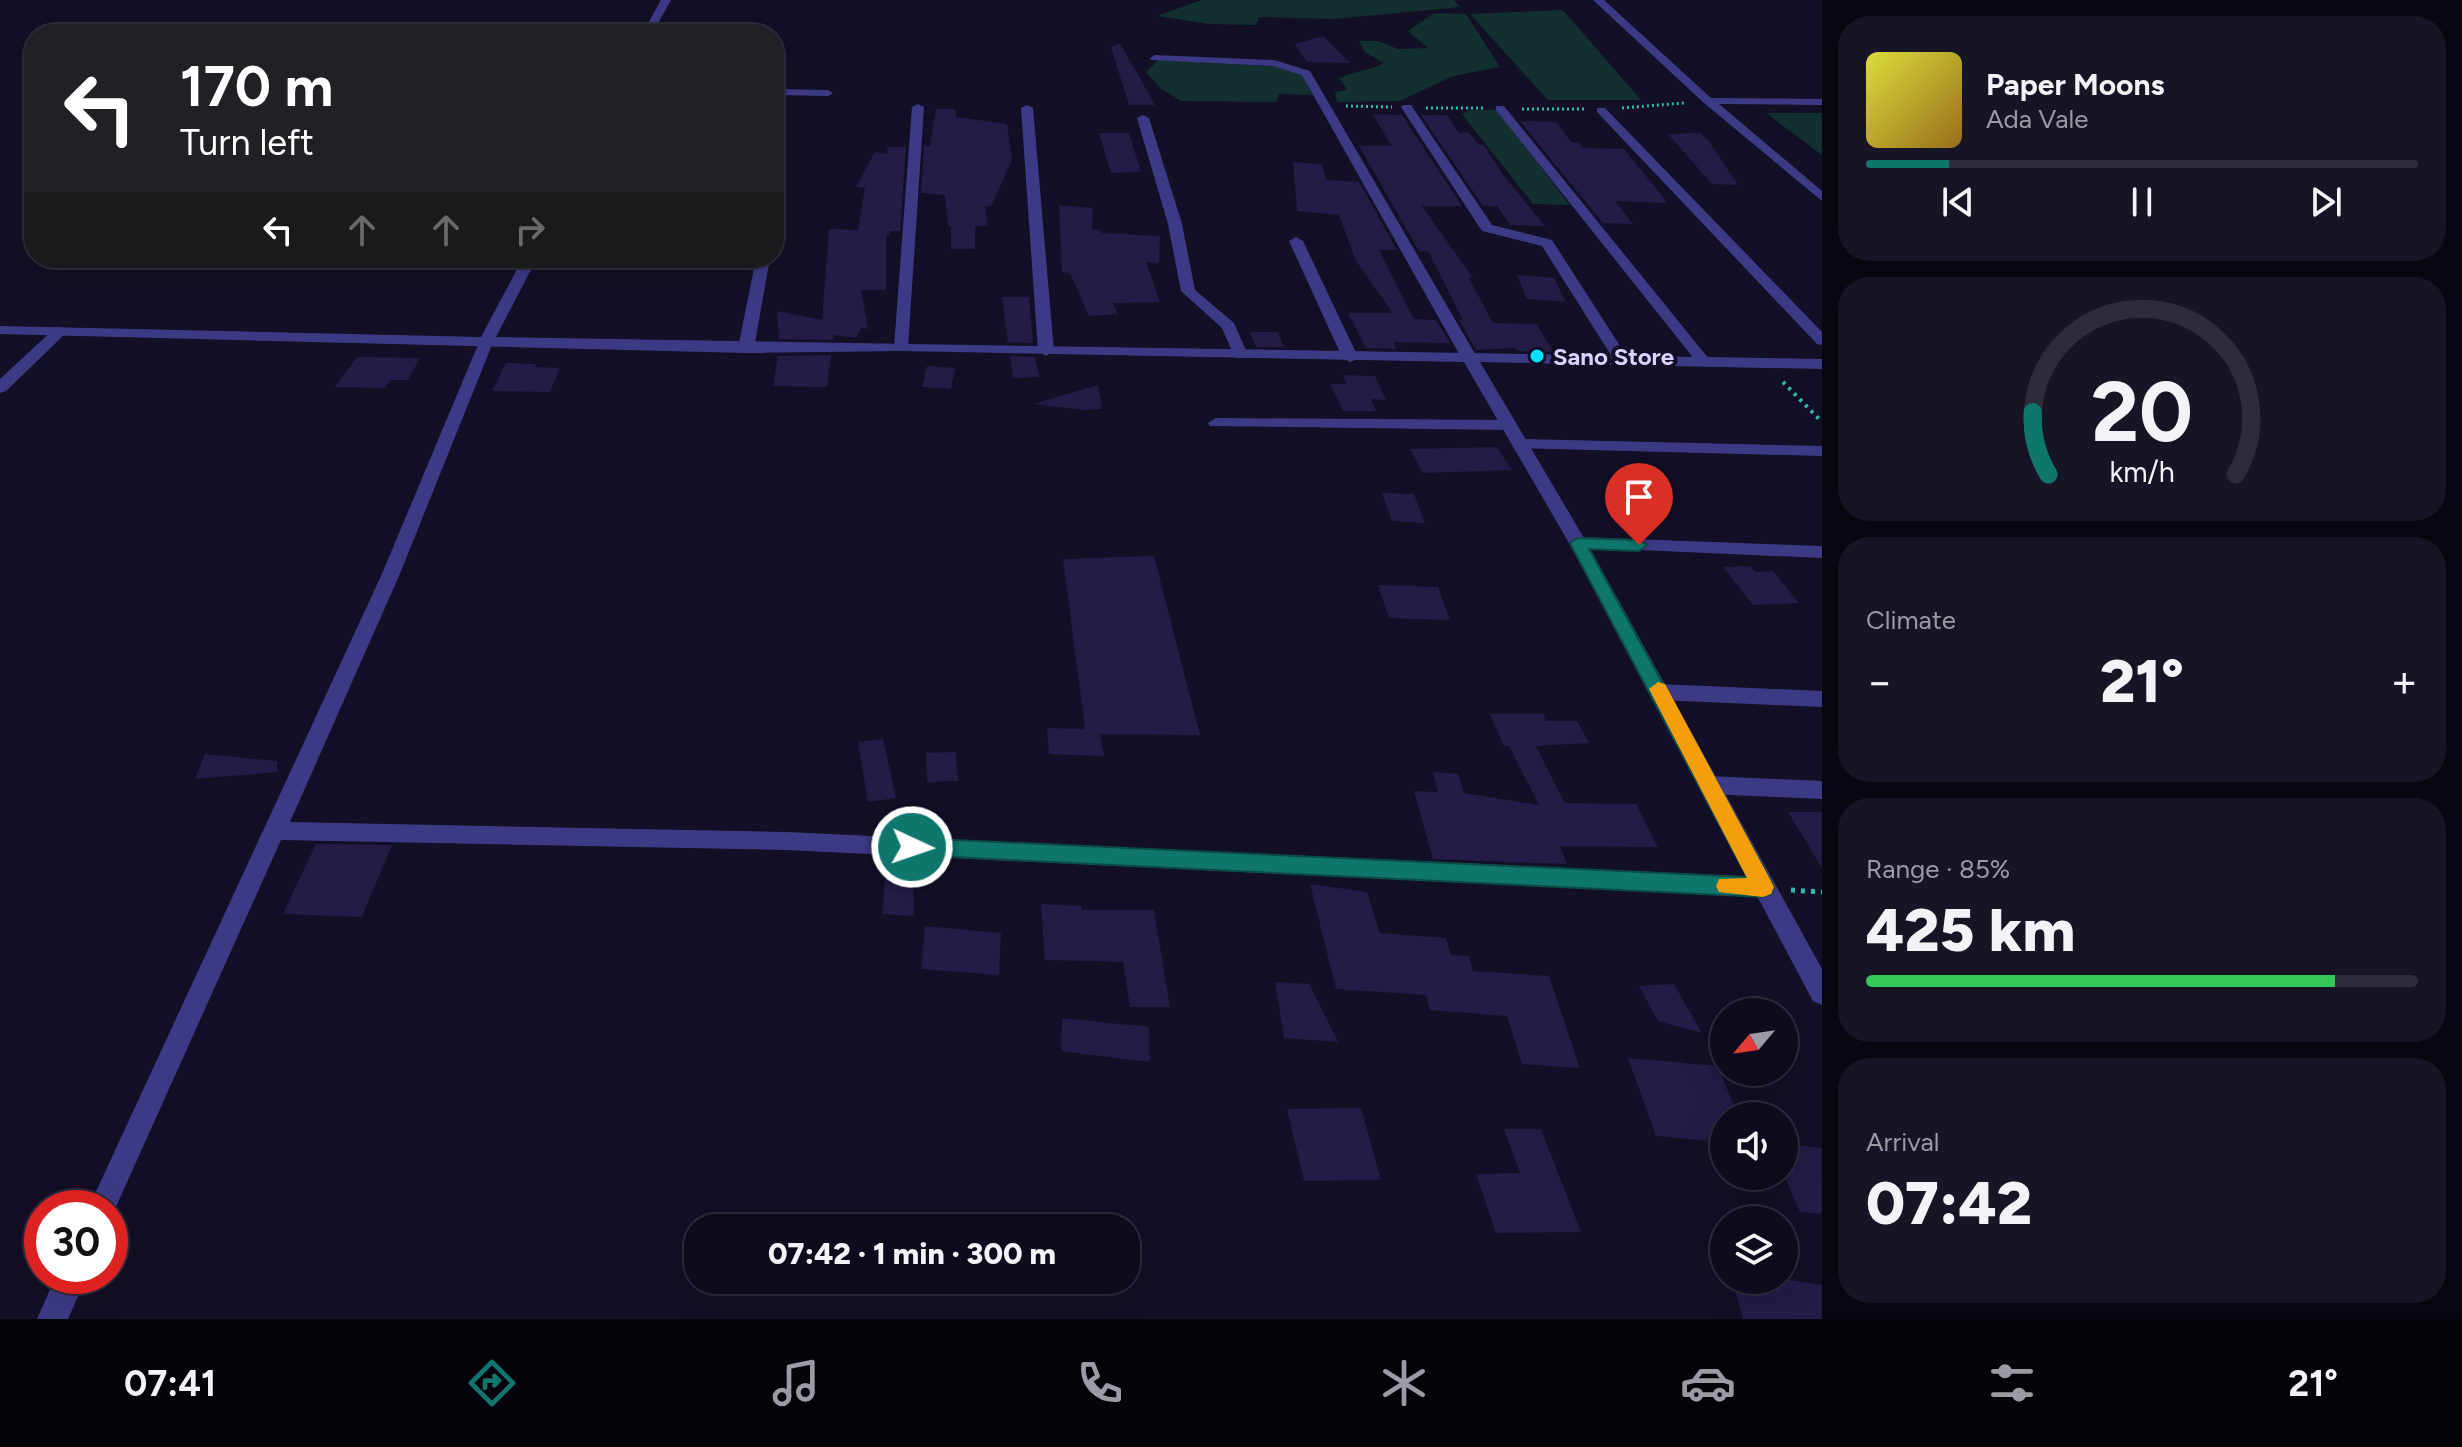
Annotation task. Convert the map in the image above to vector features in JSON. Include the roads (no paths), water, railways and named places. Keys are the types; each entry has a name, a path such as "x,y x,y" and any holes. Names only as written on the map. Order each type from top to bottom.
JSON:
{"street":[{"path":"653,24 666,0"},
{"path":"1598,0 1708,101 1822,197"},
{"path":"1155,58 1274,63 1306,73 1578,543 1822,993"},
{"path":"784,92 828,93"},
{"path":"1708,101 1822,102"},
{"path":"901,347 918,107"},
{"path":"1407,107 1487,228 1500,234 1538,237 1547,243 1621,360"},
{"path":"1027,108 1046,351"},
{"path":"1500,108 1704,362"},
{"path":"1601,110 1822,341"},
{"path":"1143,118 1175,224 1188,291 1229,326 1240,355"},
{"path":"1296,241 1350,357"},
{"path":"111,1190 390,576 487,340 525,268"},
{"path":"746,348 761,268"},
{"path":"0,330 746,348 901,347 1822,364"},
{"path":"0,388 60,331"},
{"path":"1216,423 1509,425"},
{"path":"1520,444 1822,451"},
{"path":"1578,543 1822,552"},
{"path":"1660,692 1822,699"},
{"path":"1709,785 1822,790"},
{"path":"274,831 786,841 1763,887"},
{"path":"52,1319 64,1294"}],"place":[{"name":"Sano Store","path":"1537,356"}]}
